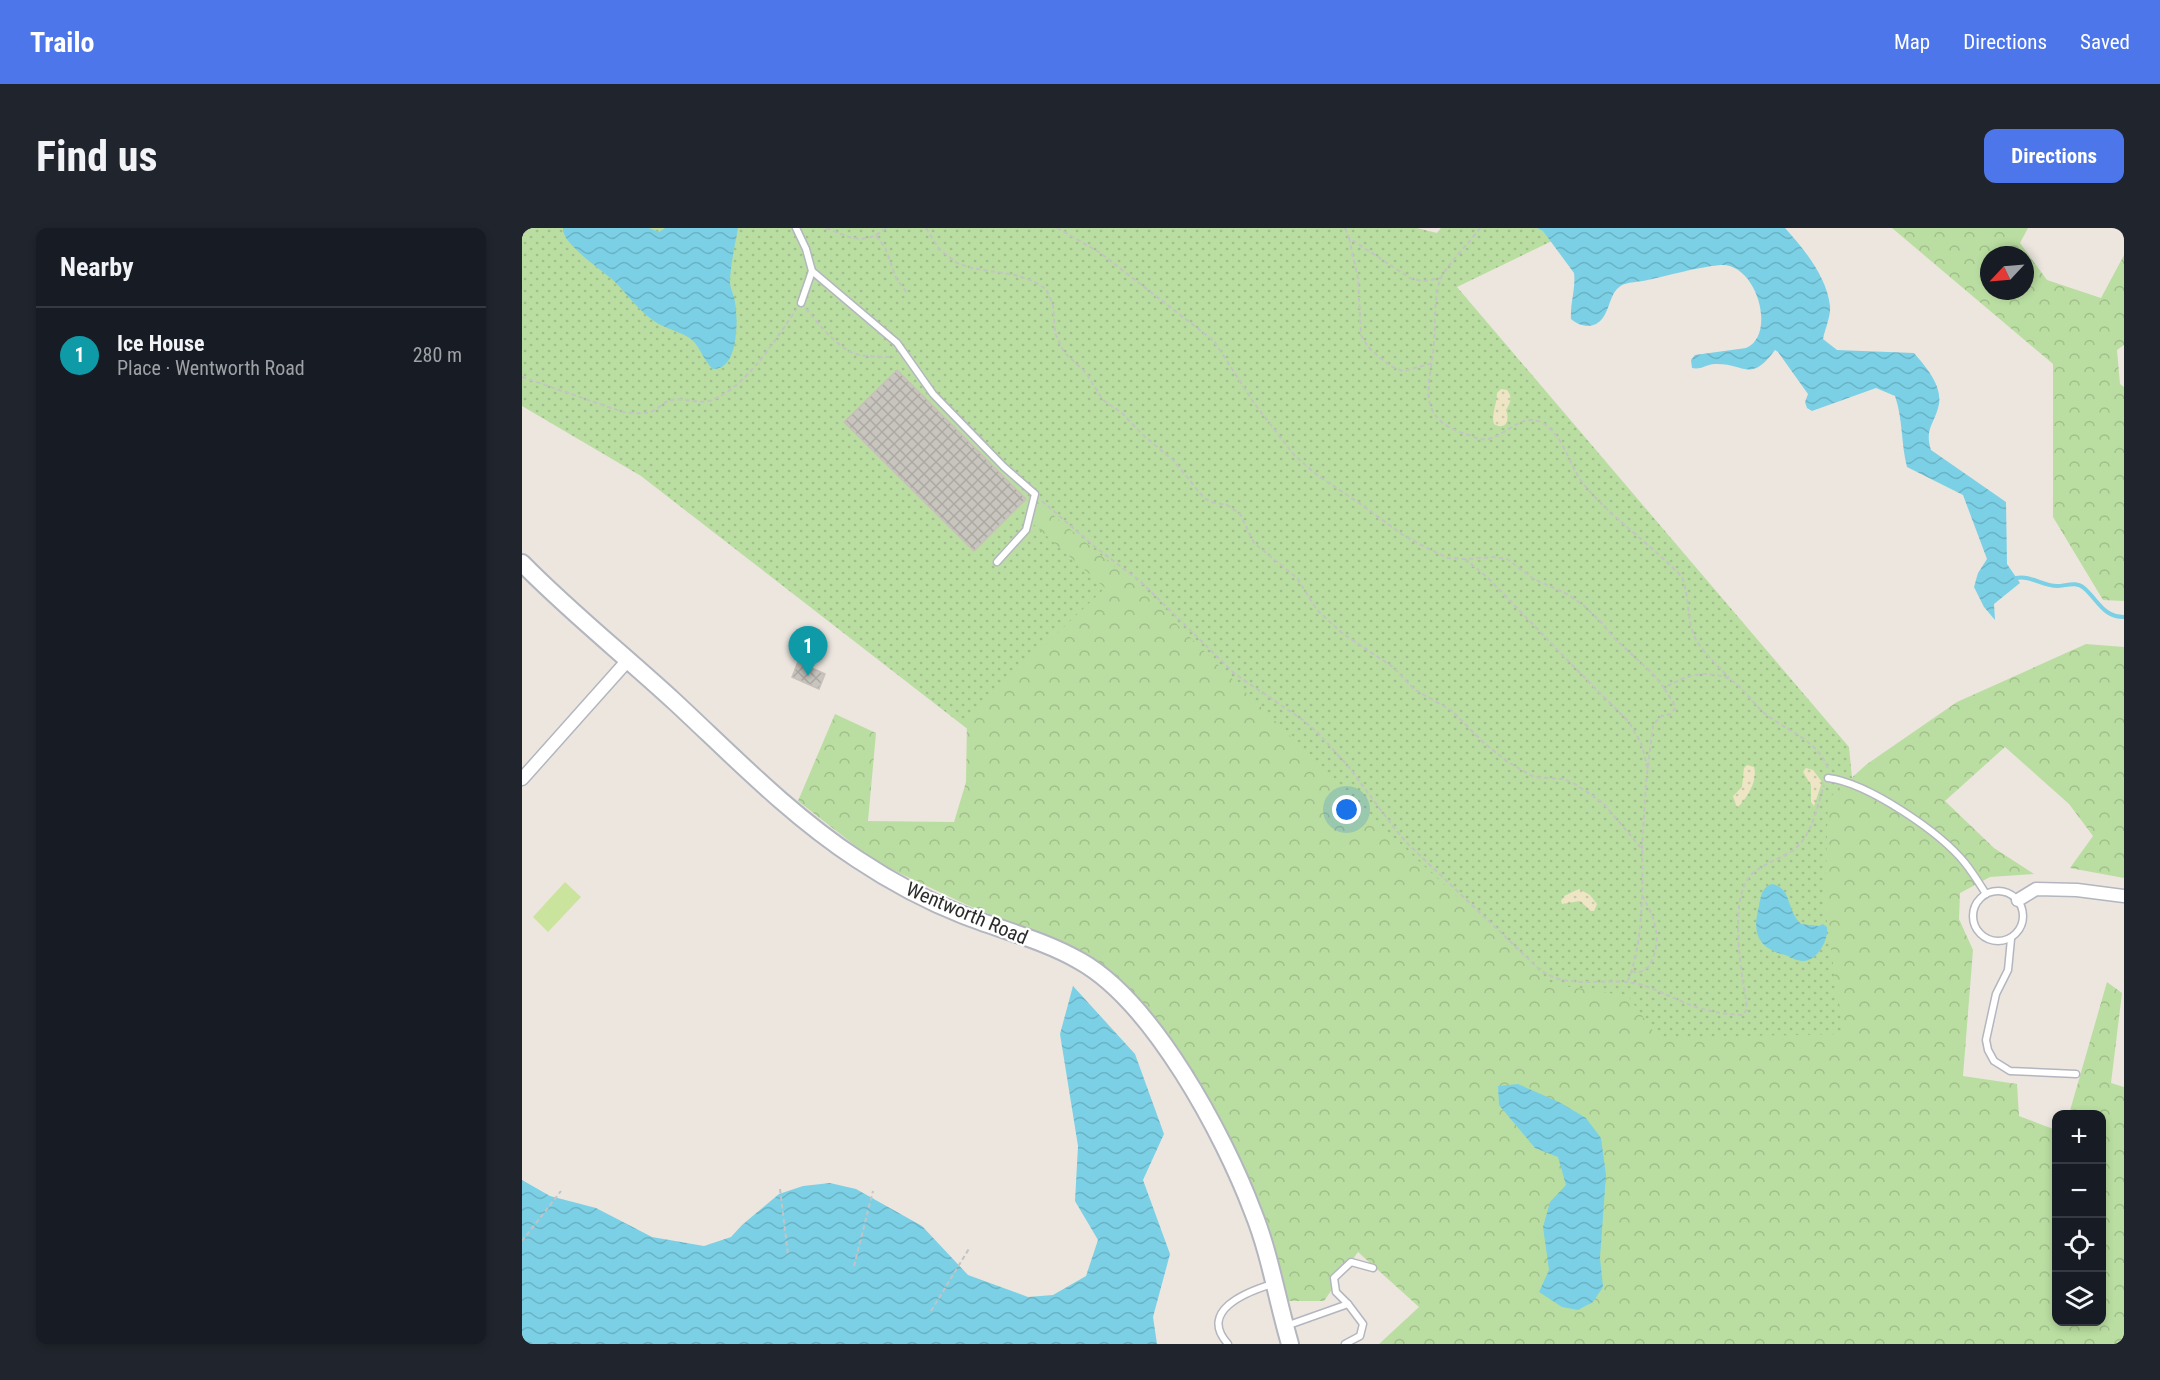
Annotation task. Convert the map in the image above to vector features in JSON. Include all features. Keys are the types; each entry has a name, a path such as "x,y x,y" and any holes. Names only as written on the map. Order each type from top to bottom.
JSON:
{"main road":[{"name":"Wentworth Road","path":"522,563 804,819 853,856 897,884 934,903 1080,961 1106,978 1128,1000 1148,1023 1183,1075 1230,1156 1254,1212 1290,1344"}],"street":[{"path":"522,779 629,659"},
{"path":"2018,900 2036,889 2077,890 2124,896"}],"lane":[{"path":"796,228 806,249 812,271 801,303"},
{"path":"812,271 897,343 933,394 1004,467 1035,494 1026,530 997,562"},
{"path":"1828,778 1844,780 1864,789 1945,843 1964,862 1986,894"},
{"path":"1998,890 2007,892 2018,900 2024,919 2017,934 2011,939 2000,942 1992,941 1978,932 1973,917 1974,909 1986,894 1998,890"},
{"path":"2011,939 2008,970 1996,994 1986,1040 1988,1050 1994,1061 2010,1071 2076,1074"},
{"path":"1345,1344 1360,1336 1363,1324 1336,1292 1334,1278 1351,1263 1373,1268"},
{"path":"1228,1344 1221,1336 1217,1321 1221,1312 1250,1290 1274,1283"},
{"path":"1285,1326 1347,1304"}],"path":[{"path":"826,228 857,240 872,239 886,228"},
{"path":"926,228 939,249 957,263 971,268 1015,275 1033,281 1046,289 1053,305 1055,333 1059,343 1068,357 1086,373 1103,400 1122,413 1143,435 1174,461 1204,498 1227,505 1240,514 1254,543 1298,578 1317,610 1342,633 1393,667 1414,689 1452,711 1485,744 1524,773 1534,777 1564,779 1603,803 1642,849"},
{"path":"1057,228 1099,252 1215,341 1254,403 1305,466 1403,535 1448,558 1507,559 1534,579 1566,594 1582,604 1656,677 1676,707 1671,714 1661,716 1653,725 1642,849 1642,895 1632,971 1627,982"},
{"path":"1345,228 1358,279 1361,335 1368,347 1390,366 1403,371 1433,363"},
{"path":"1035,494 1094,546 1141,582 1235,674 1303,720 1318,733 1348,766 1408,844 1539,969 1550,977 1564,980 1627,982 1649,987 1696,1008 1743,1015 1747,1009 1738,942 1740,900 1744,884 1751,874 1794,850 1805,836 1828,778 1826,762 1811,744 1762,711 1697,642 1693,634 1683,577 1584,485 1560,440 1548,427 1540,422 1526,419 1493,436 1480,439 1443,424 1437,419 1427,396 1433,363 1437,299 1441,278 1480,228"},
{"path":"876,236 885,248 896,278 907,293"},
{"path":"1349,237 1410,278 1423,281 1441,278"},
{"path":"522,377 624,412 641,414 652,411 670,400 699,403 711,400 744,377 758,363 771,348 801,303 838,344 858,355 909,358"},
{"path":"1465,559 1488,578 1629,722 1641,743 1648,769"},
{"path":"1664,688 1695,674 1709,673 1729,678"},
{"path":"1632,971 1638,973 1649,967 1658,938 1656,925 1642,895"},
{"path":"780,1189 788,1255"},
{"path":"522,1241 561,1191"},
{"path":"854,1266 873,1191"},
{"path":"931,1311 970,1247"}],"green space":[{"path":"522,228 1417,228 1437,233 1441,228 1579,228 1457,287 1849,747 1873,994 1855,1062 1554,1037 983,741 641,476 522,406"},
{"path":"1892,228 2028,228 2020,243 2022,246 1980,246 1980,300 2034,300 2034,262 2047,280 2101,298 2124,255 2124,345 2117,350 2120,384 2124,387 2124,601 2103,600 2053,517 2053,364"},
{"path":"1033,498 1142,590 1390,834 1550,984 1628,996 1658,1038 1843,1034 1825,907 1828,799 1867,764 1957,702 2086,644 2124,647 2124,878 2070,868 2093,836 2069,804 2005,747 1945,801 1994,848 2034,874 1990,877 1960,893 1959,919 1973,950 1963,1076 2017,1084 2019,1116 2052,1128 2052,1326 2106,1326 2106,1110 2070,1110 2107,982 2122,993 2111,1083 2124,1087 2124,1344 1379,1344 1419,1307 1358,1252 1324,1301 1287,1301 1272,1246 1218,1119 1156,1018 1110,972 1056,941 967,905 876,862 798,801 835,714 876,733 868,821 954,822 966,782 967,719 1105,588 1030,521"},
{"path":"565,882 581,897 548,932 533,917"}],"sand":[{"path":"1501,389 1509,393 1510,403 1506,410 1506,423 1498,426 1494,424 1493,417 1497,393"},
{"path":"1747,765 1754,767 1753,783 1737,808 1733,796 1742,787 1744,768"},
{"path":"1806,768 1813,770 1822,782 1814,806 1811,802 1811,785 1803,772"},
{"path":"1579,889 1590,895 1597,904 1594,911 1580,901 1562,904 1564,896"}],"water":[{"path":"563,228 649,228 659,232 665,228 738,228 730,284 735,302 736,331 735,342 728,361 722,367 713,369 691,339 658,324 638,308 615,282 569,242"},
{"path":"1537,228 1785,228 1807,254 1828,295 1830,310 1823,339 1837,350 1914,353 1936,383 1938,390 1939,404 1929,431 1931,450 2006,502 2007,564 2020,583 1994,604 1995,620 1984,607 1974,587 1978,573 1987,559 1963,495 1907,467 1895,396 1876,388 1812,411 1807,408 1805,402 1808,394 1775,350 1753,369 1715,364 1692,368 1691,360 1695,355 1746,348 1755,341 1760,329 1759,301 1753,287 1734,267 1712,266 1624,284 1614,293 1600,321 1589,326 1577,323 1571,319 1574,273 1543,231"},
{"path":"1772,884 1783,890 1801,924 1819,926 1823,924 1827,927 1826,938 1821,949 1813,958 1803,961 1776,952 1768,948 1759,938 1756,924 1760,898 1764,889"},
{"path":"1073,986 1135,1054 1164,1134 1143,1180 1170,1254 1153,1317 1157,1344 522,1344 522,1180 550,1196 596,1208 652,1237 704,1246 731,1237 779,1194 803,1186 830,1183 856,1189 922,1226 968,1275 1028,1297 1053,1295 1086,1276 1098,1240 1075,1201 1078,1146 1060,1034"},
{"path":"1518,1084 1559,1102 1586,1118 1601,1138 1606,1175 1600,1258 1603,1287 1593,1302 1578,1310 1562,1307 1539,1292 1549,1270 1543,1227 1550,1202 1566,1185 1558,1157 1535,1148 1499,1105 1498,1086"}],"building":[{"path":"897,370 1026,499 974,551 844,422"},
{"path":"798,662 825,674 819,689 792,677"}],"waterway":[{"path":"2016,578 2027,578 2052,586 2074,584 2081,586 2106,611 2124,617"}],"place":[{"name":"Ice House","path":"808,676"}]}
